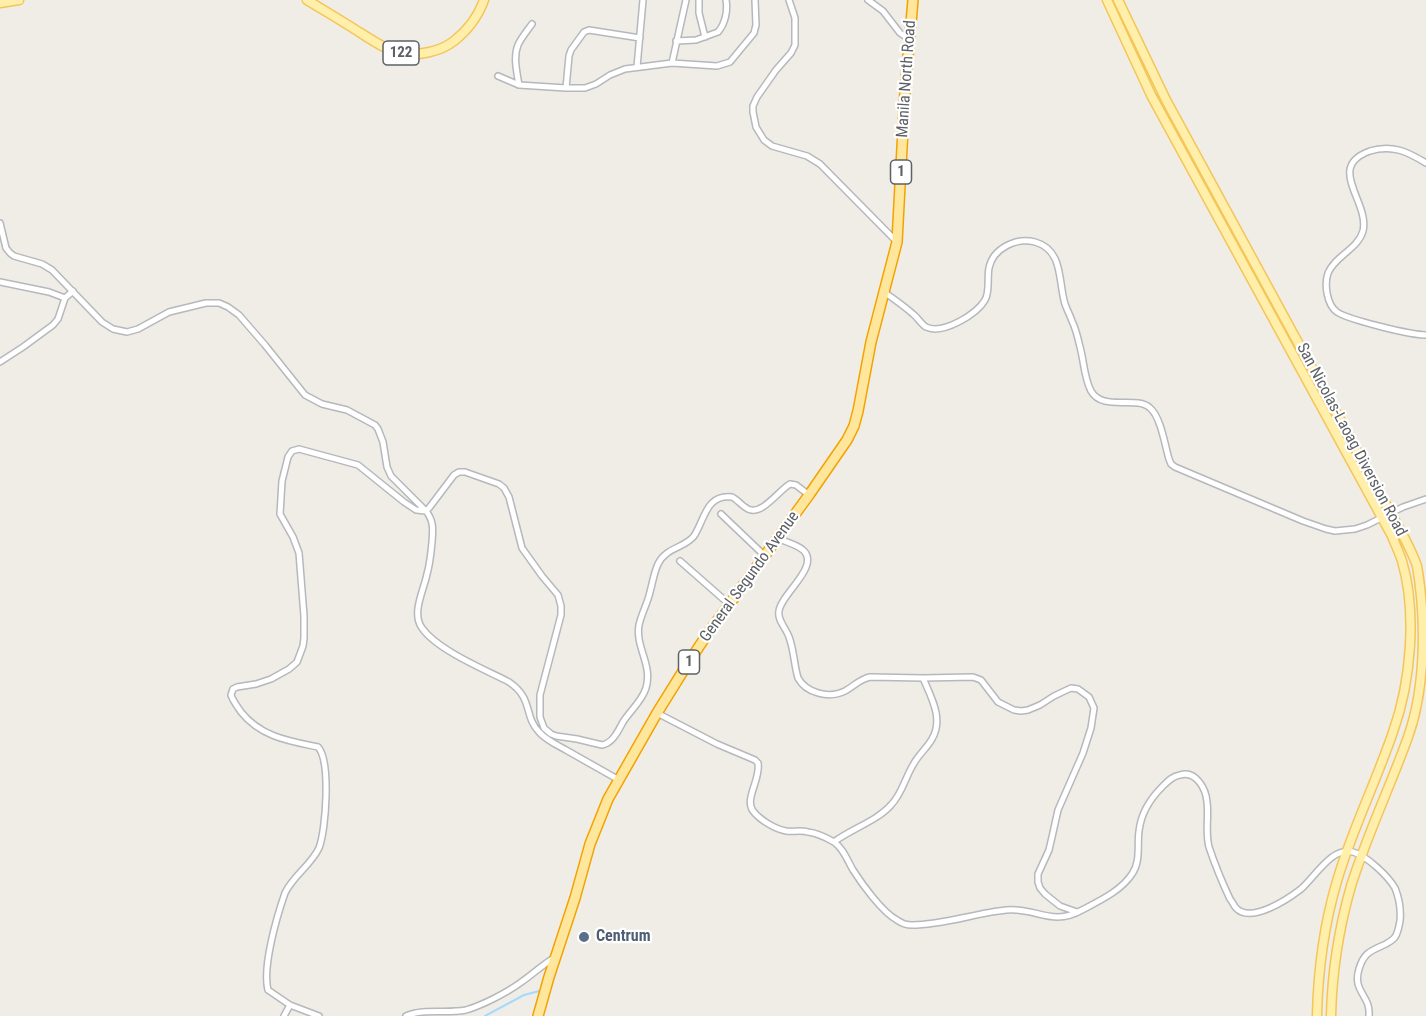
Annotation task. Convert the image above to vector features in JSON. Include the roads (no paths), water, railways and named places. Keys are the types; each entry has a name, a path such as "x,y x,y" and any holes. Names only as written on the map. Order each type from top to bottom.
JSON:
{"highway":[{"name":"Manila North Road","path":"866,370 897,242 913,0"},
{"name":"General Segundo Avenue","path":"538,1016 598,823 608,799 657,712 685,668 848,440 858,411 866,370"}],"main road":[{"path":"0,3 19,0"},
{"name":"122","path":"308,0 381,46 400,53 413,54 432,52 450,44 464,33 484,0"},
{"name":"San Nicolas-Laoag Diversion Road","path":"1107,0 1151,95 1382,518 1402,560 1405,574 1410,617 1405,691 1394,730 1334,891 1322,948 1317,988 1317,1016"},
{"name":"San Nicolas-Laoag Diversion Road","path":"1118,0 1166,100 1392,513 1406,541 1420,579 1424,622 1419,696 1409,735 1349,896 1336,954 1332,1016"}],"street":[{"path":"637,68 643,0"},
{"path":"672,63 686,0"},
{"path":"699,0 700,20 705,37"},
{"path":"676,41 696,40 721,29 725,20 726,0"},
{"path":"498,76 519,85 591,87 620,71 637,68 672,63 725,65 754,33 756,25 754,0"},
{"path":"789,0 795,18 795,45 757,97 753,106 756,127 764,140 772,146 807,156 820,164 897,242"},
{"path":"868,0 883,11 898,30 909,39"},
{"path":"519,85 516,52 532,24"},
{"path":"566,88 570,52 584,32 589,30 640,38"},
{"path":"1426,163 1408,152 1394,148 1363,154 1354,161 1350,177 1362,214 1363,229 1361,236 1332,267 1327,285 1330,302 1336,311 1393,329 1426,335"},
{"path":"0,223 6,248 10,253 52,270 102,322 113,329 127,332 138,329 168,312 212,302 224,304 239,315 305,395 322,404 347,410 375,425 383,442 387,467 391,476 431,519 433,530 428,573 418,607 422,628 447,649 519,689 525,698 535,727 548,740 619,780"},
{"path":"884,292 926,326 933,329 948,327 965,318 984,301 987,295 990,265 1001,249 1020,242 1034,242 1042,245 1056,259 1065,305 1073,323 1093,394 1105,401 1138,403 1149,407 1158,423 1171,464 1175,467 1326,529 1355,530 1403,507 1426,499"},
{"path":"0,282 50,292 65,298"},
{"path":"0,362 53,325 58,319 65,298 73,291"},
{"path":"320,1016 290,1005 267,990 266,982 273,935 285,893 315,855 322,838 326,799 325,762 320,748 275,737 254,725 243,715 231,695 233,689 237,687 271,679 290,669 297,662 303,646 304,616 299,552 280,514 282,481 289,454 292,451 299,449 358,465 404,502 416,510 426,511"},
{"path":"426,511 454,475 459,472 479,476 504,488 509,497 522,548 558,595 561,606 561,615 540,695 539,712 542,723 556,736 606,745 638,704 646,689 647,666 638,634 639,625 657,567 664,555 692,538 708,508 718,498 732,497 747,508 754,510 765,506 790,484 796,485 809,495"},
{"path":"721,514 765,556"},
{"path":"777,538 799,547 807,555 804,571 783,600 779,612 780,620 790,640 798,678 801,684 808,689 829,695 838,694 862,679 870,677 967,676 978,678 998,702 1017,711 1028,710 1071,688 1078,689 1089,697 1094,708 1093,722 1083,753 1058,810 1048,850 1038,874 1040,888 1045,894 1060,906 1078,912"},
{"path":"680,561 729,604"},
{"path":"834,842 878,816 892,804 915,761 933,738 938,725 936,712 923,678"},
{"path":"657,712 758,763 759,772 750,802 751,809 777,828 785,831 818,834 834,842 844,853 866,888 889,915 907,924 928,923 1011,910 1059,918 1078,912 1116,889 1131,875 1137,860 1139,829 1143,813 1149,802 1172,778 1183,774 1191,775 1197,778 1204,790 1207,802 1208,844 1228,895 1238,910 1250,914 1272,907 1302,887 1327,861 1347,851 1362,856 1390,882 1398,898 1400,916 1395,938 1365,955 1357,978 1358,985 1370,1008 1369,1016"},
{"path":"406,1016 414,1013 466,1010 504,993 555,957"},
{"path":"284,1016 290,1005"}],"waterway":[{"path":"485,1016 524,995 543,990"}],"place":[{"name":"Centrum","path":"584,937"}]}
